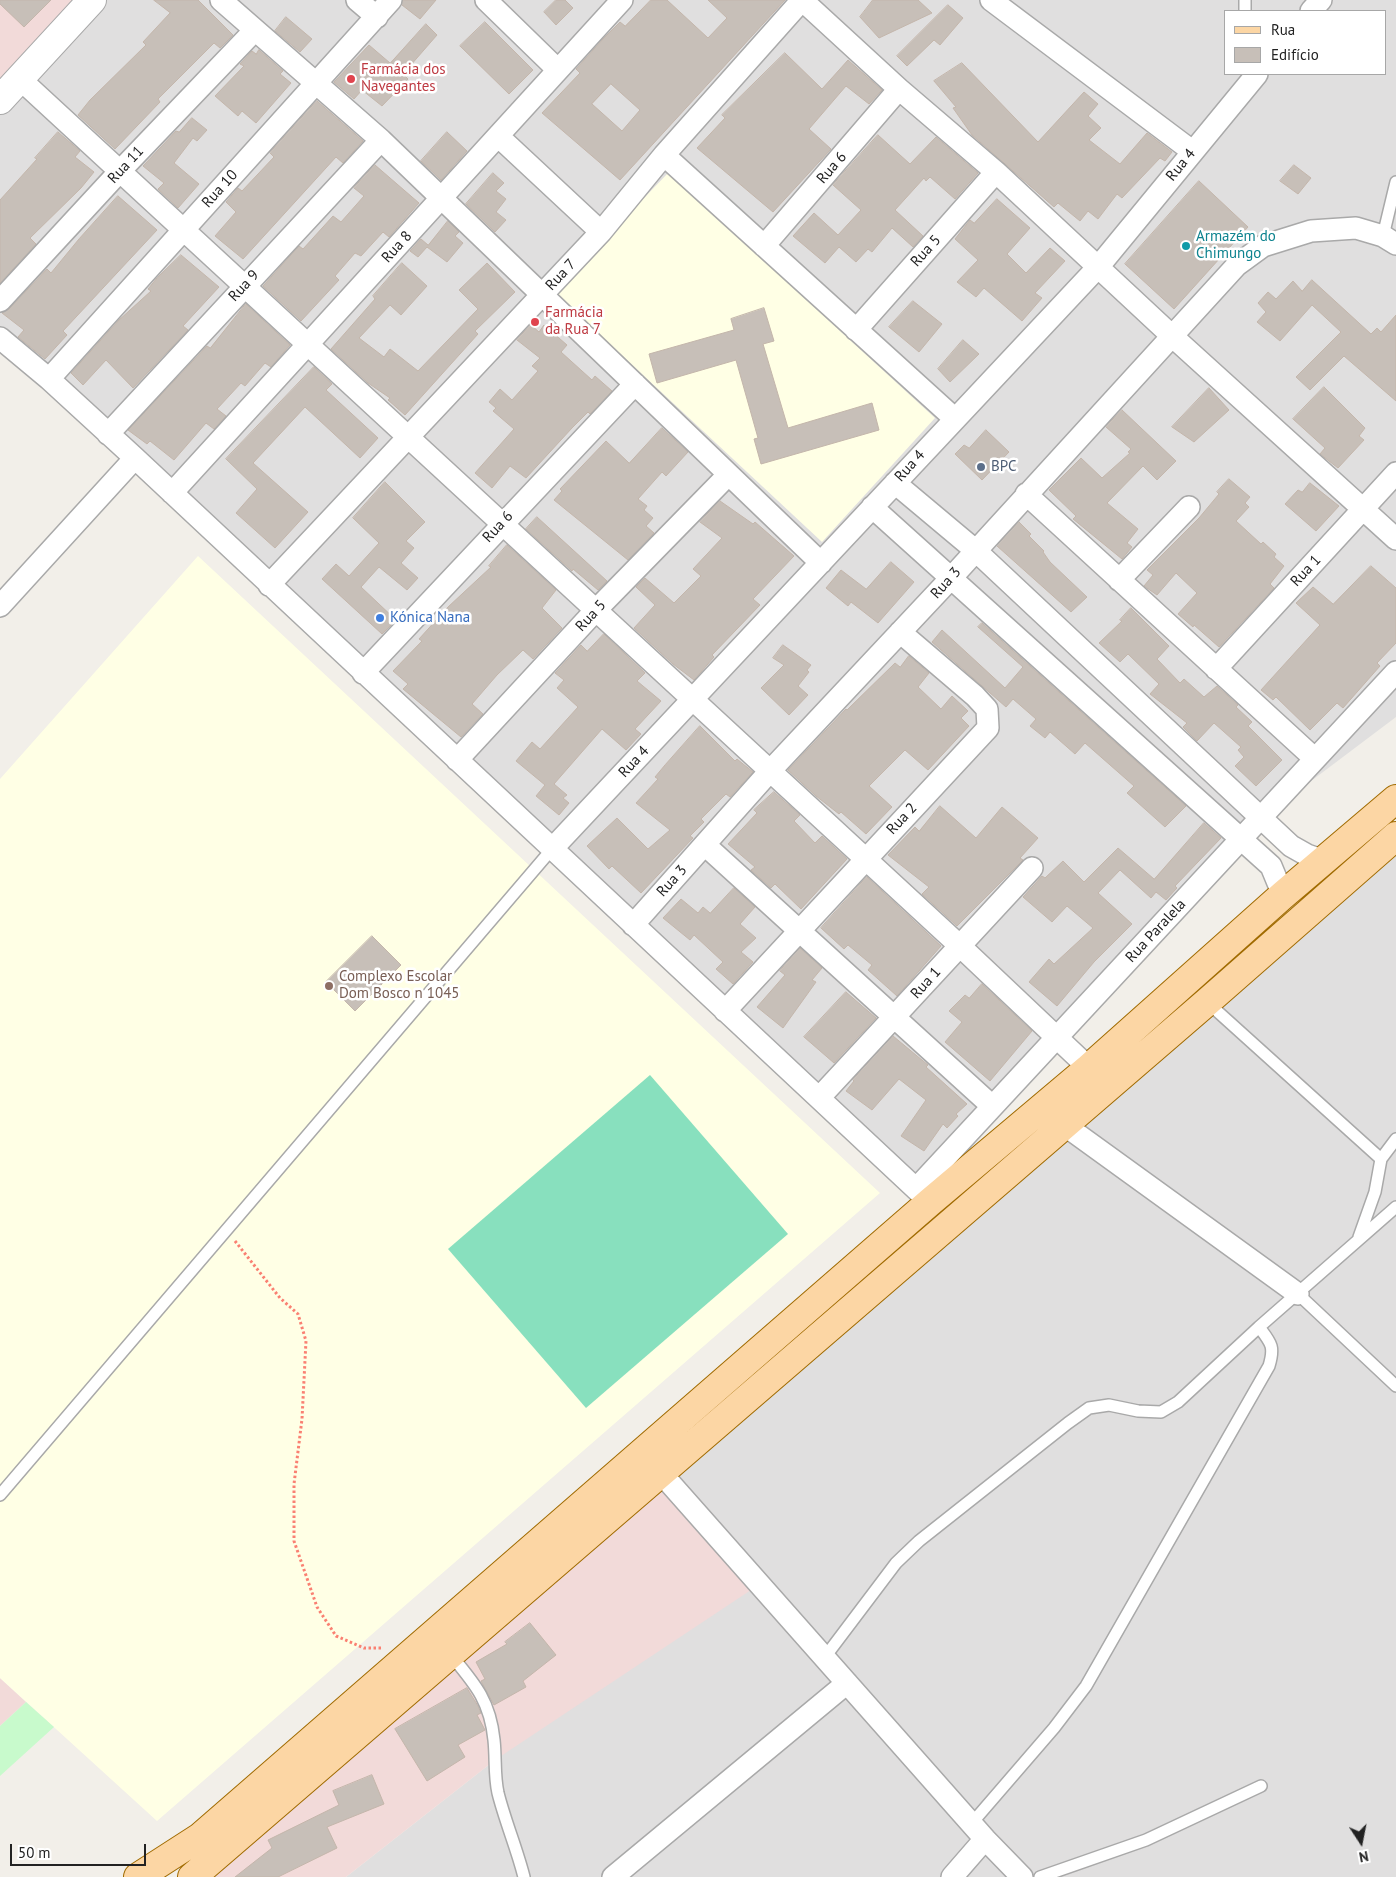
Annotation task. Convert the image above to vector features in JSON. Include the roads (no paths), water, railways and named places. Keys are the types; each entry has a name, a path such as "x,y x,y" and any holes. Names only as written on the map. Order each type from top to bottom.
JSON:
{"main road":[{"path":"138,1877 200,1838 418,1648 923,1195 1089,1068 1282,895 1396,799"},
{"path":"192,1877 449,1653 661,1473 1063,1124 1207,1002 1396,836"}],"street":[{"path":"92,0 6,90 120,171 182,231 865,858 1089,1068"},
{"path":"221,0 254,31 381,140 821,563"},
{"path":"357,0 376,17"},
{"name":"Rua 10","path":"49,379 391,0"},
{"name":"Rua 8","path":"172,493 622,0"},
{"path":"802,0 899,89 996,172 1172,336 1396,539"},
{"name":"Rua 7","path":"270,585 601,232 664,155 802,0"},
{"path":"991,0 1192,151"},
{"path":"1312,10 1321,0"},
{"path":"498,4 558,70"},
{"name":"Rua 11","path":"0,301 120,171 254,31"},
{"name":"Rua 4","path":"552,849 821,563 954,418 1099,266 1256,75"},
{"name":"Rua 6","path":"764,246 899,89"},
{"path":"498,136 601,232"},
{"name":"Rua 9","path":"108,434 381,140"},
{"path":"664,155 954,418"},
{"name":"Rua 5","path":"856,330 996,172"},
{"name":"Rua 3","path":"634,925 770,771 952,577 1236,265 1263,246 1311,231 1356,228 1390,240"},
{"path":"0,338 49,379 135,458 923,1195"},
{"name":"Rua 6","path":"363,672 635,384"},
{"path":"0,606 135,458"},
{"name":"Rua 1","path":"1216,669 1396,474"},
{"name":"Rua 5","path":"457,760 595,611 728,475"},
{"path":"895,483 975,550 1291,846 1307,855 1324,861"},
{"path":"1026,494 1314,758"},
{"path":"1119,580 1189,507"},
{"path":"872,508 952,577 1271,866 1282,895"},
{"name":"Rua 2","path":"725,1011 865,858 988,728 987,709 975,696 900,632"},
{"name":"Rua Paralela","path":"923,1195 992,1106 1396,672"},
{"path":"705,845 896,1016 992,1106"},
{"name":"Rua 1","path":"819,1098 1032,868"},
{"path":"1063,1124 1298,1294"},
{"path":"661,1473 985,1839 1022,1877"},
{"path":"613,1877 847,1683"},
{"path":"952,1877 985,1839"}],"lane":[{"path":"1390,240 1396,182"},
{"path":"0,1495 552,849"},
{"path":"1207,1002 1288,1078 1382,1160"},
{"path":"1358,1239 1375,1192 1382,1160 1396,1139"},
{"path":"824,1657 896,1563 919,1541 1068,1423 1088,1408 1108,1405 1138,1411 1161,1412 1178,1402 1259,1327 1396,1207"},
{"path":"1298,1294 1396,1386"},
{"path":"972,1823 1054,1728 1086,1686 1268,1366 1273,1352 1272,1344 1259,1327"},
{"path":"449,1653 479,1689 489,1713 494,1739 495,1776 498,1794 524,1877"},
{"path":"1040,1877 1146,1840 1261,1786"}],"place":[{"name":"Farmácia dos Navegantes","path":"351,79"},
{"name":"Armazém do Chimungo","path":"1186,246"},
{"name":"Farmácia da Rua 7","path":"535,322"},
{"name":"BPC","path":"981,467"},
{"name":"Kónica Nana","path":"380,618"},
{"name":"Complexo Escolar Dom Bosco n 1045","path":"329,986"}]}
